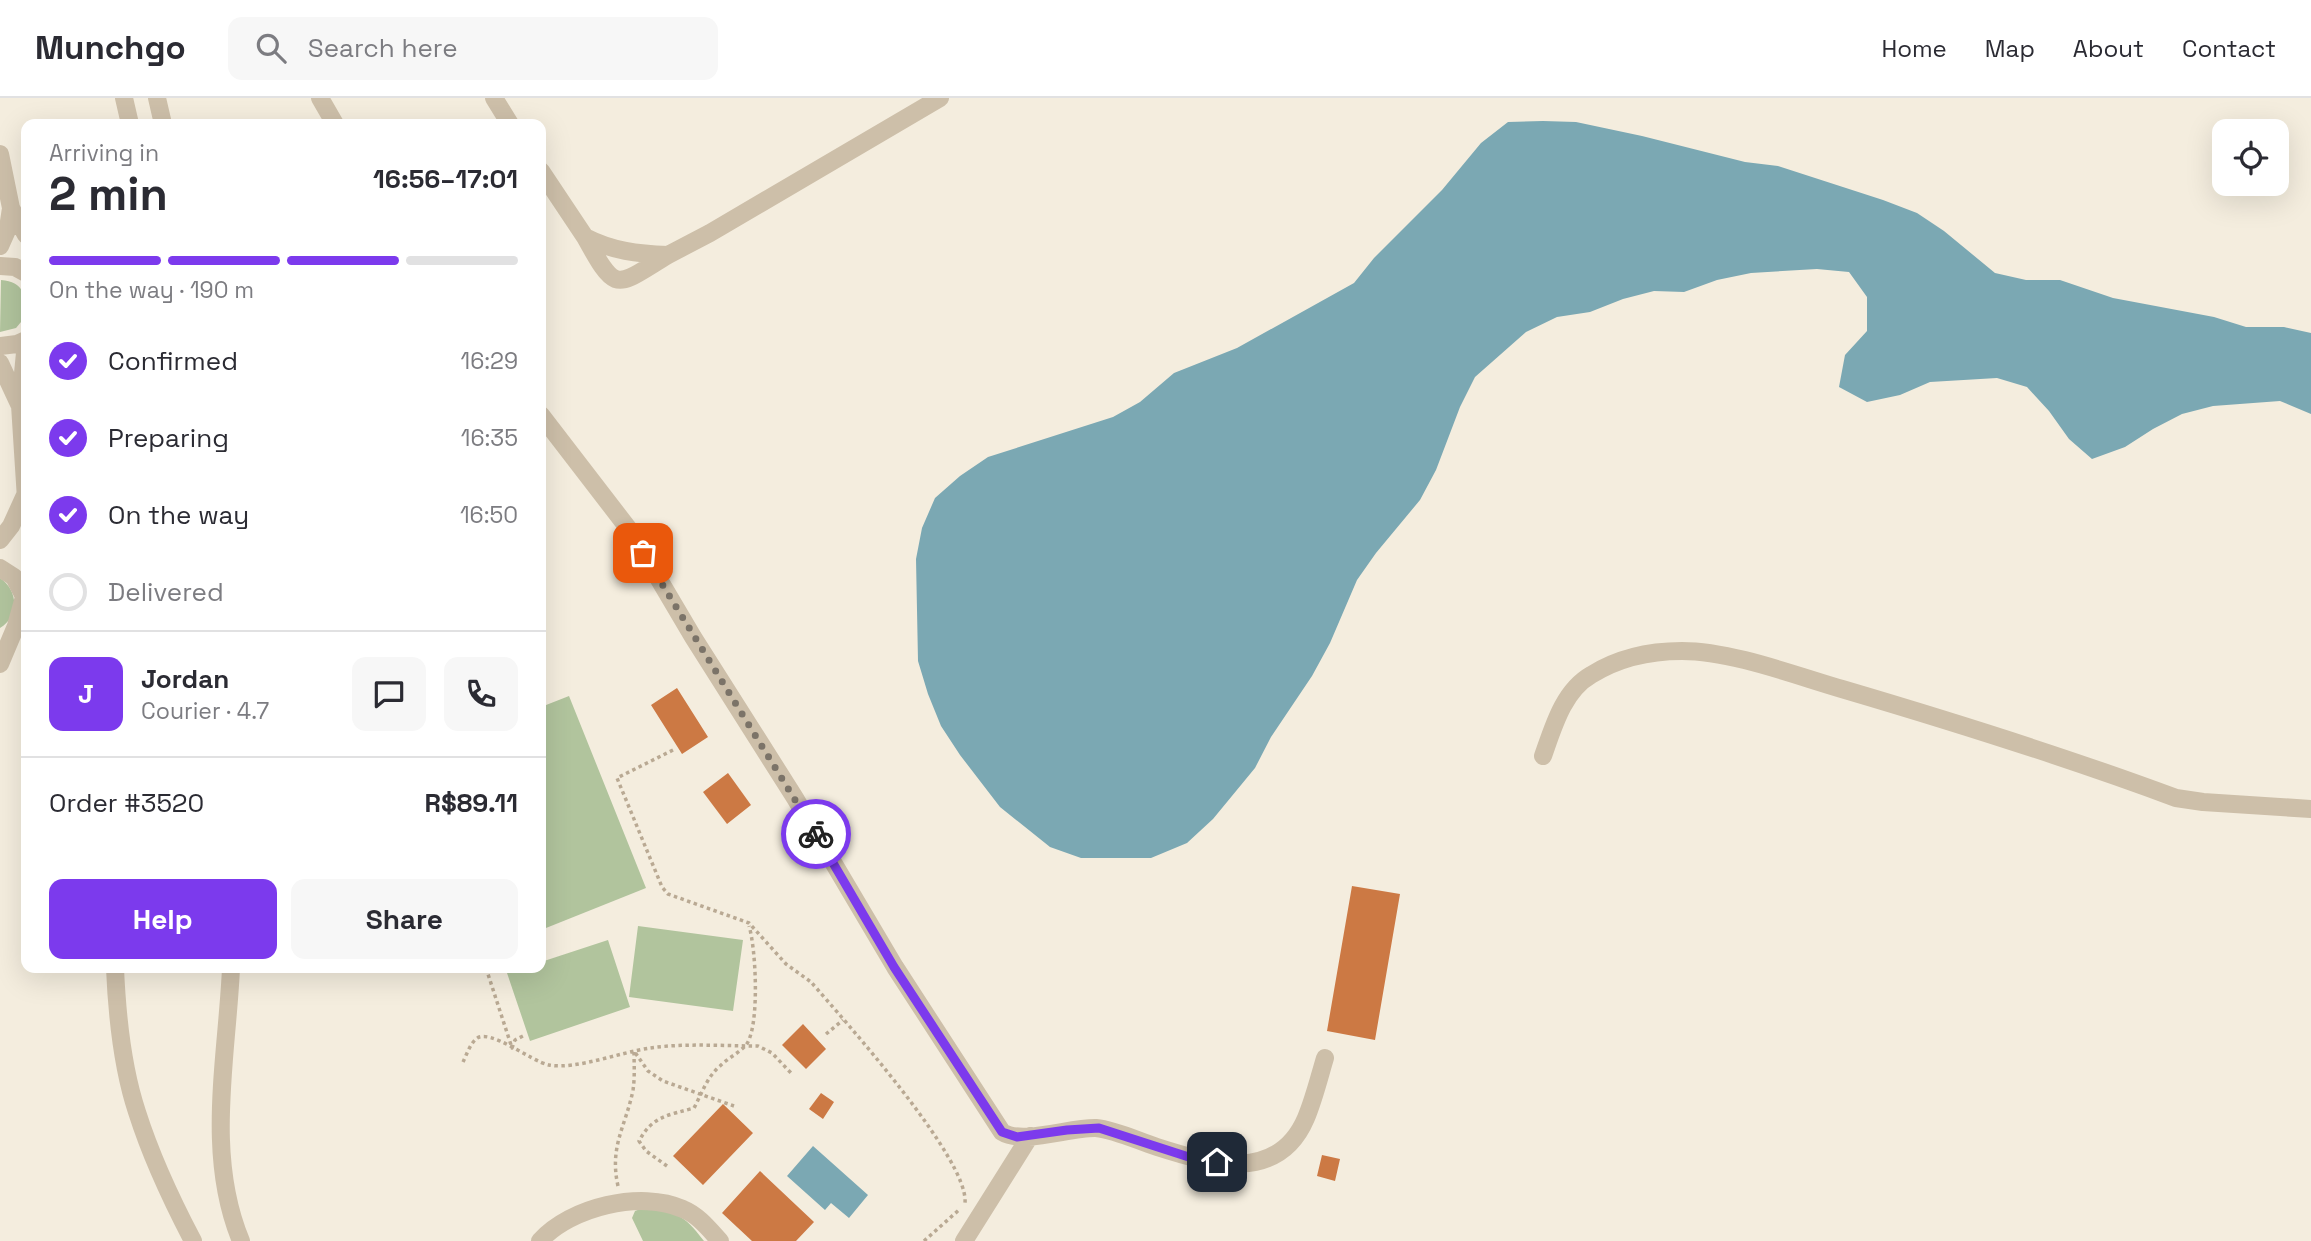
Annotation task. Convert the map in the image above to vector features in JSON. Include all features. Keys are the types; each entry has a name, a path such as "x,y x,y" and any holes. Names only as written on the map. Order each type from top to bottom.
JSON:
{"street":[{"path":"157,98 162,119"},
{"path":"320,98 332,119"},
{"path":"494,98 504,119"},
{"path":"546,178 585,237 601,267 610,279 617,281 630,277 710,233 940,98"},
{"path":"0,154 11,208 21,226"},
{"path":"0,246 8,228 11,208"},
{"path":"585,237 605,247 668,255"},
{"path":"0,346 21,343"},
{"path":"0,363 20,405"},
{"path":"21,394 21,420"},
{"path":"546,422 631,532 693,637 795,798 894,967 1002,1132 1010,1136 1030,1136 1099,1128 1198,1160 1253,1164 1278,1154 1305,1121 1325,1058"},
{"path":"0,540 11,526 21,504"},
{"path":"0,568 14,577 21,587"},
{"path":"0,664 21,610"},
{"path":"0,636 16,626"},
{"path":"1543,756 1555,722 1567,699 1588,676 1622,660 1643,654 1682,651 1734,658 1942,719 2176,797 2203,802 2311,809"},
{"path":"115,973 117,1005 137,1112 193,1241"},
{"path":"231,973 221,1139 222,1167 229,1208 241,1241"},
{"path":"964,1241 1030,1136"},
{"path":"540,1241 563,1222 587,1211 611,1204 642,1201 682,1208 699,1218 720,1241"}],"path":[{"path":"673,750 617,778 662,887 668,894 749,923 786,964 811,982 933,1131 965,1190 965,1202 924,1241"},
{"path":"667,1166 646,1151 639,1141 645,1130 659,1118 694,1108 707,1081 719,1066 745,1046 752,1035 755,976 753,937 749,923"},
{"path":"488,973 512,1048"},
{"path":"826,1034 843,1020"},
{"path":"463,1062 476,1039 484,1035 494,1037 534,1060 549,1065 566,1066 654,1048 758,1046 772,1054 791,1073"},
{"path":"512,1048 515,1040 525,1035"},
{"path":"634,1051 648,1071 663,1081 734,1107"},
{"path":"611,1204 619,1190 615,1163 616,1144 633,1088 634,1051"}],"green space":[{"path":"1,280 9,281 21,290 21,322 16,328 0,332"},
{"path":"0,578 10,589 14,610 0,628"},
{"path":"569,696 646,888 546,928 546,705"},
{"path":"638,926 743,940 733,1011 629,997"},
{"path":"608,940 630,1007 530,1041 507,973 546,973 546,960"},
{"path":"643,1208 684,1219 704,1241 643,1241 632,1218 635,1211"}],"water":[{"path":"1508,122 1576,122 1745,162 1778,166 1883,200 1917,213 1944,231 1995,273 2026,280 2060,280 2113,298 2214,317 2246,327 2284,327 2311,333 2311,414 2280,401 2213,406 2182,414 2125,447 2092,459 2069,439 2027,387 1997,378 1930,382 1900,395 1867,402 1839,387 1845,355 1867,331 1867,297 1849,272 1817,269 1751,273 1717,280 1684,292 1654,291 1590,312 1557,317 1526,332 1475,377 1460,407 1436,470 1420,500 1357,580 1330,643 1312,676 1271,737 1255,768 1213,819 1187,843 1151,858 1081,858 1050,847 1000,807 941,726 928,694 918,661 916,559 922,528 935,498 960,476 988,457 1113,417 1140,402 1174,373 1237,348 1354,283 1374,258 1442,190 1481,143"},
{"path":"813,1146 868,1195 849,1218 831,1203 825,1210 787,1176"}],"building":[{"path":"677,688 708,737 682,754 651,705"},
{"path":"728,773 751,805 727,824 703,792"},
{"path":"1352,886 1400,894 1375,1040 1327,1031"},
{"path":"803,1024 826,1049 806,1069 782,1045"},
{"path":"821,1093 834,1102 823,1119 809,1109"},
{"path":"723,1104 753,1133 703,1185 673,1156"},
{"path":"1322,1155 1340,1159 1335,1181 1317,1176"},
{"path":"760,1171 814,1222 796,1241 752,1241 722,1213"}],"way so far":[{"path":"643,553 816,834"}],"route":[{"path":"816,834 894,967 1002,1132 1017,1137 1099,1128 1198,1160 1217,1162"}]}
